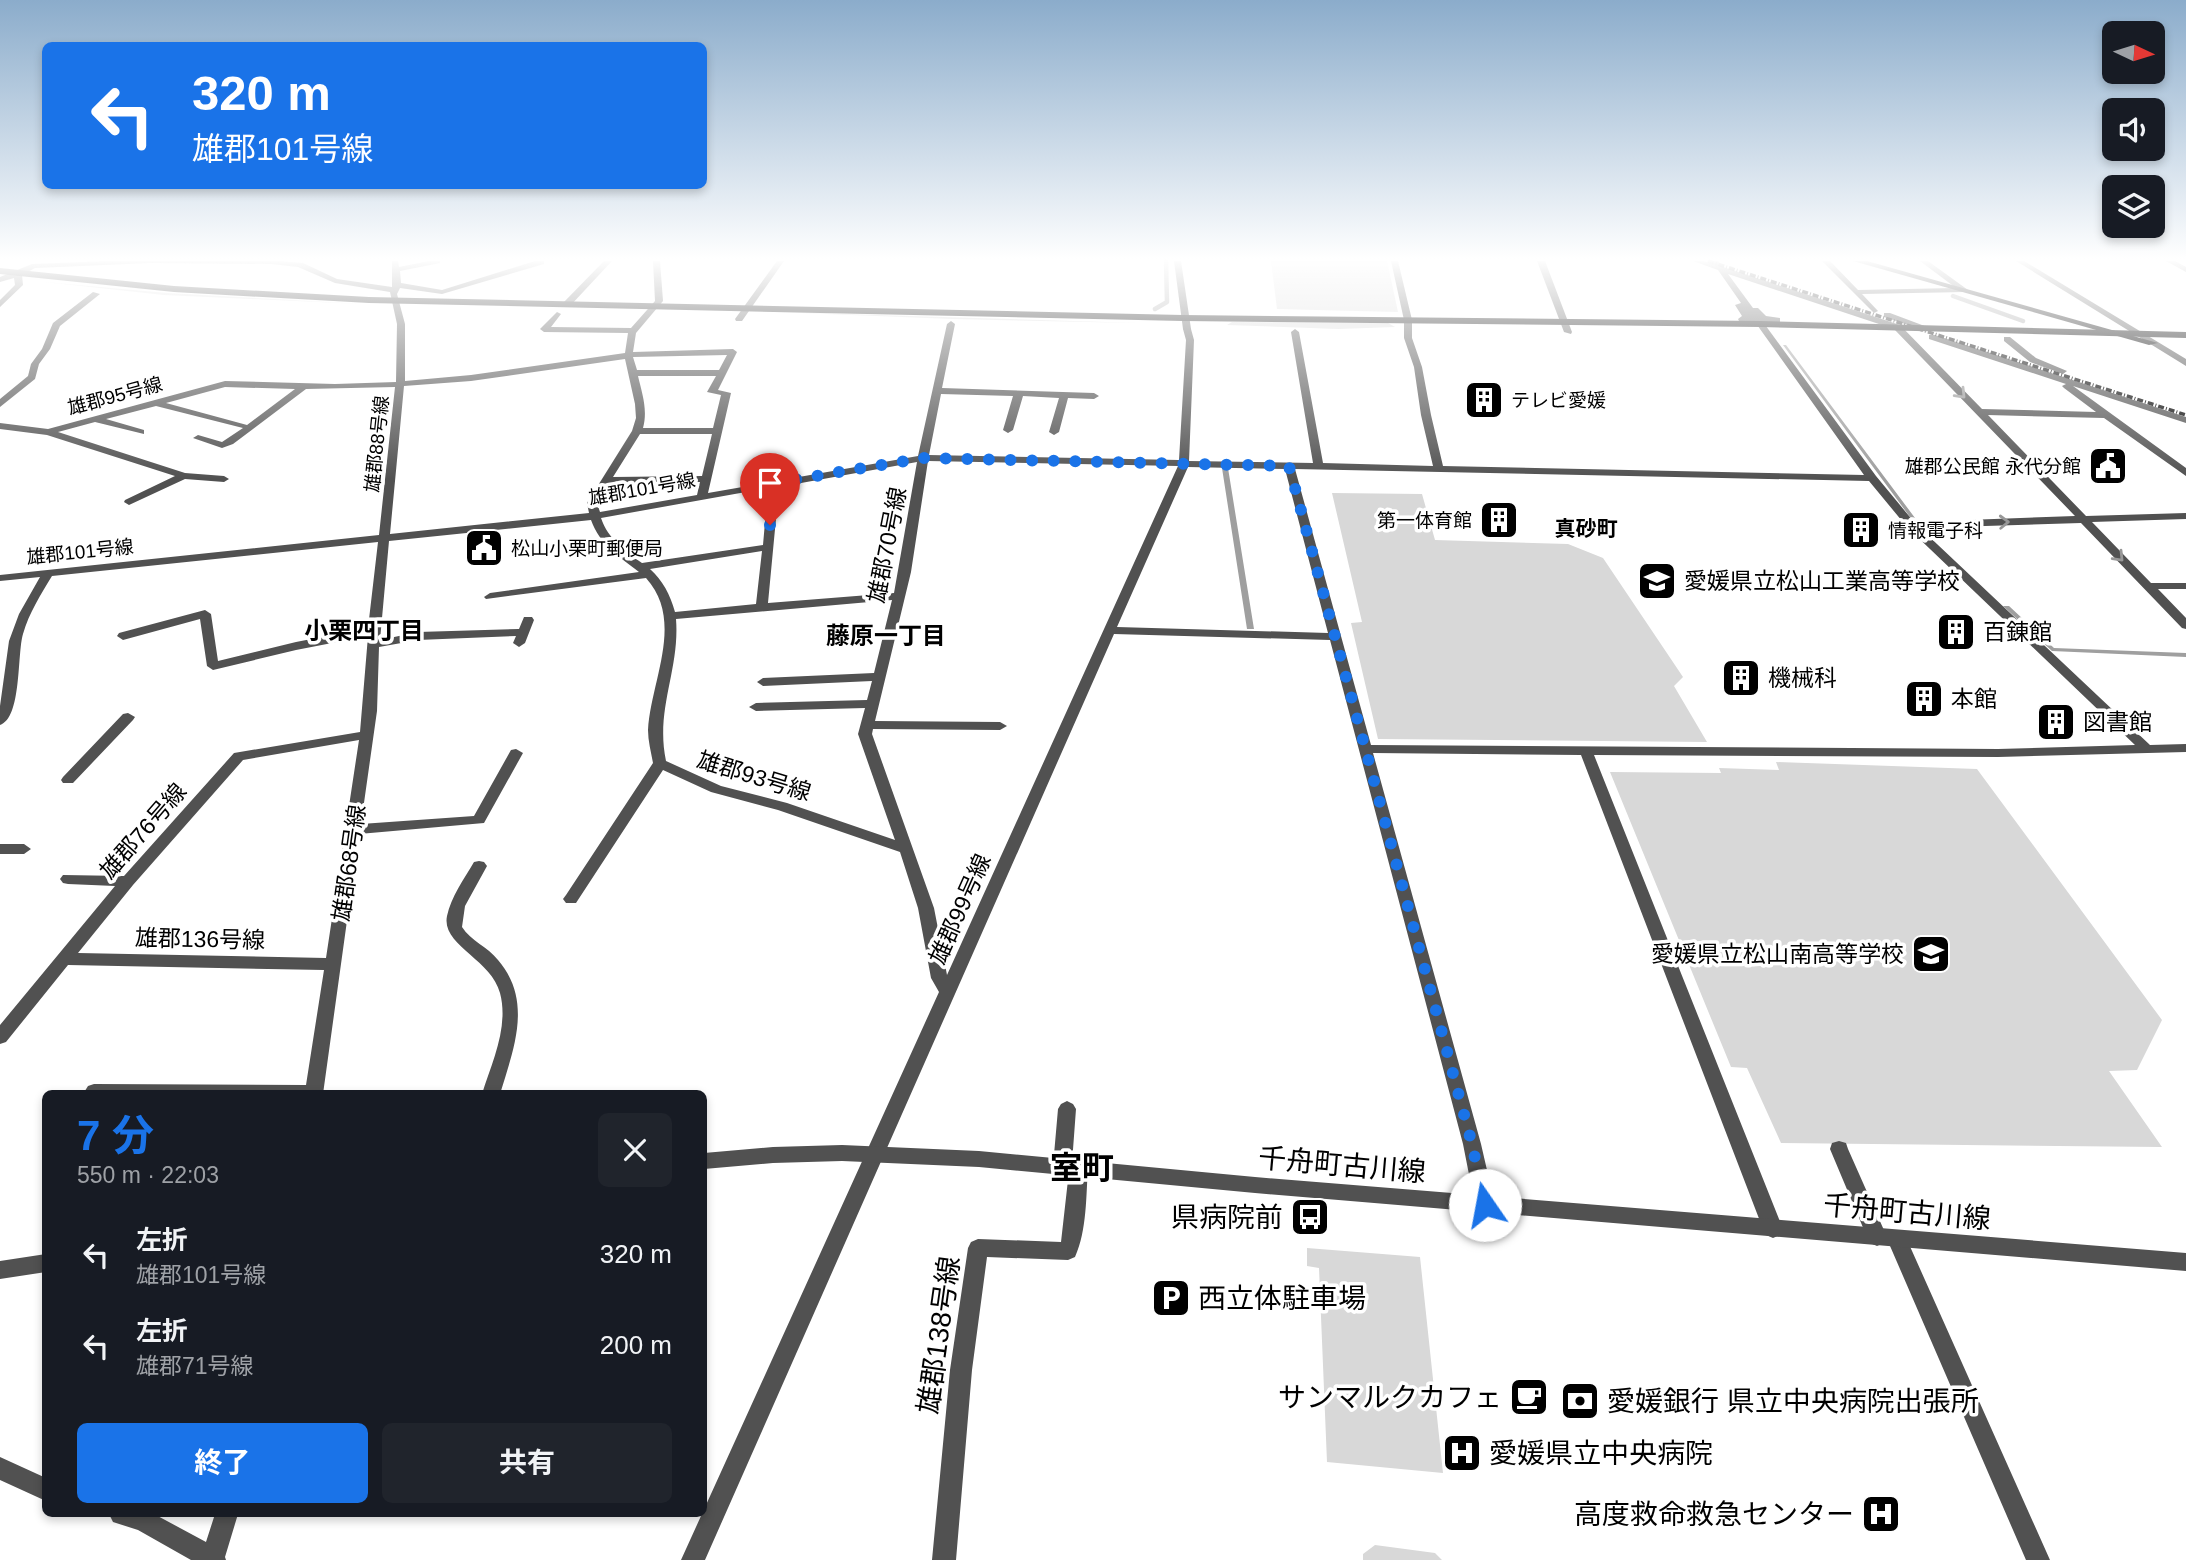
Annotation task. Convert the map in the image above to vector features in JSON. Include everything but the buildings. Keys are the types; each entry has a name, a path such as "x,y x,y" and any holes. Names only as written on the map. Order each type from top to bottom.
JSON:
{"highway":[{"path":"1868,334 1906,337 1924,334"},
{"path":"1939,334 2007,339 2186,344"},
{"path":"2157,334 2186,335"}],"main road":[{"path":"2123,334 2153,343"}],"street":[{"path":"0,404 32,377 35,364 52,334"},
{"name":"雄郡88号線","path":"374,638 400,384 401,334"},
{"path":"571,899 660,763 655,732 672,625 664,596 644,570 616,552 602,536 592,503 637,431 641,418 635,373 629,357 629,344 633,334"},
{"name":"雄郡70号線","path":"906,849 865,734 899,596 923,458 949,334"},
{"name":"雄郡99号線","path":"693,1560 1185,464 1188,334"},
{"path":"1296,334 1319,467"},
{"path":"1410,334 1440,469"},
{"path":"1768,334 1872,478 1911,525 2147,748"},
{"path":"1903,334 2186,625"},
{"path":"1931,334 2057,379 2186,420"},
{"path":"2138,334 2186,363"},
{"path":"2007,339 2034,360 2186,411"},
{"name":"雄郡95号線","path":"48,432 225,384 303,387 400,384 629,357 733,352 722,373"},
{"path":"635,373 722,373 712,392 726,393 702,496"},
{"path":"2057,379 2186,473"},
{"path":"198,438 222,445 230,442 303,387"},
{"path":"0,392 19,390"},
{"path":"937,391 1094,396"},
{"path":"1008,430 1019,393"},
{"path":"1054,432 1064,395"},
{"path":"157,404 242,425"},
{"path":"1978,412 2106,415"},
{"path":"96,419 141,432"},
{"path":"0,426 48,432 184,476 224,479"},
{"path":"637,431 717,431"},
{"name":"雄郡101号線","path":"0,578 594,516 923,458 1872,478"},
{"path":"1289,466 1472,1144 1485,1205"},
{"path":"129,502 184,476"},
{"path":"607,480 706,479"},
{"path":"762,607 774,483"},
{"path":"1911,525 2186,516"},
{"path":"490,597 768,547"},
{"path":"0,720 10,704 15,642 23,615 49,572"},
{"path":"2147,586 2186,586"},
{"path":"669,616 899,596"},
{"path":"123,636 205,614 213,666 296,646 374,638 523,631"},
{"path":"1110,630 1336,637"},
{"name":"雄郡68号線","path":"314,1090 367,735 374,638"},
{"path":"0,644 15,642"},
{"path":"763,682 879,677"},
{"path":"756,706 872,704"},
{"path":"68,780 128,717"},
{"path":"867,725 1000,726"},
{"name":"雄郡76号線","path":"0,1037 128,881 239,756 367,735"},
{"path":"1365,749 1998,753 2186,748"},
{"path":"1586,751 1773,1229"},
{"path":"353,830 479,820 516,752"},
{"name":"雄郡93号線","path":"660,763 716,789 782,806 906,849"},
{"path":"0,849 24,849"},
{"path":"906,849 926,908 939,978 948,993"},
{"path":"478,866 458,905 453,922 460,936 491,961 502,977 510,998 510,1030 492,1090"},
{"path":"68,879 128,881"},
{"name":"雄郡136号線","path":"65,959 334,964"},
{"path":"1067,1109 1071,1166"},
{"path":"1839,1149 1887,1238 2038,1560"},
{"name":"千舟町古川線","path":"707,1161 877,1152 1071,1166 1158,1177 2186,1262"},
{"name":"雄郡138号線","path":"944,1560 961,1370 978,1248 1068,1251 1072,1237 1071,1166"},
{"path":"0,1270 42,1264"},
{"path":"0,1468 42,1488"},
{"path":"132,1517 142,1520 213,1560 225,1517"}],"shaded area":[{"path":"1783,345 1786,345 1915,518 1910,517"},
{"path":"1222,468 1228,468 1254,629 1247,629"},
{"path":"1332,493 1422,494 1435,540 1568,544 1603,558 1683,677 1674,686 1707,742 1378,739 1351,623 1362,622"},
{"path":"2003,606 2009,606 2054,648 2186,653 2186,657 2052,651"},
{"name":"愛媛県立松山南高等学校","path":"1776,762 1977,769 2162,1020 2137,1070 2109,1071 2162,1147 1781,1143 1747,1068 1731,1067 1610,772 1721,773 1719,768 1779,770"},
{"path":"1307,1248 1420,1257 1443,1473 1327,1462 1319,1268 1307,1266"},
{"path":"1375,1545 1435,1553 1442,1560 1363,1560 1363,1554"}],"railway":[{"path":"1934,334 2186,415"}],"place":[{"name":"テレビ愛媛","path":"1484,400"},
{"name":"雄郡公民館 永代分館","path":"2108,466"},
{"name":"第一体育館","path":"1499,520"},
{"name":"情報電子科","path":"1861,530"},
{"name":"松山小栗町郵便局","path":"484,548"},
{"name":"愛媛県立松山工業高等学校","path":"1657,581"},
{"name":"百錬館","path":"1956,632"},
{"name":"機械科","path":"1741,678"},
{"name":"本館","path":"1924,699"},
{"name":"図書館","path":"2056,722"},
{"name":"愛媛県立松山南高等学校","path":"1931,954"},
{"name":"県病院前","path":"1310,1217"},
{"name":"西立体駐車場","path":"1171,1298"},
{"name":"サンマルクカフェ","path":"1529,1397"},
{"name":"愛媛銀行 県立中央病院出張所","path":"1580,1401"},
{"name":"愛媛県立中央病院","path":"1462,1453"},
{"name":"高度救命救急センター","path":"1881,1514"}],"district":[{"name":"真砂町","path":"1586,528"},
{"name":"小栗四丁目","path":"364,630"},
{"name":"藤原一丁目","path":"886,635"},
{"name":"室町","path":"1082,1168"}],"route":[{"path":"770,525 774,483 923,458 1289,466 1472,1144 1485,1205"}]}
